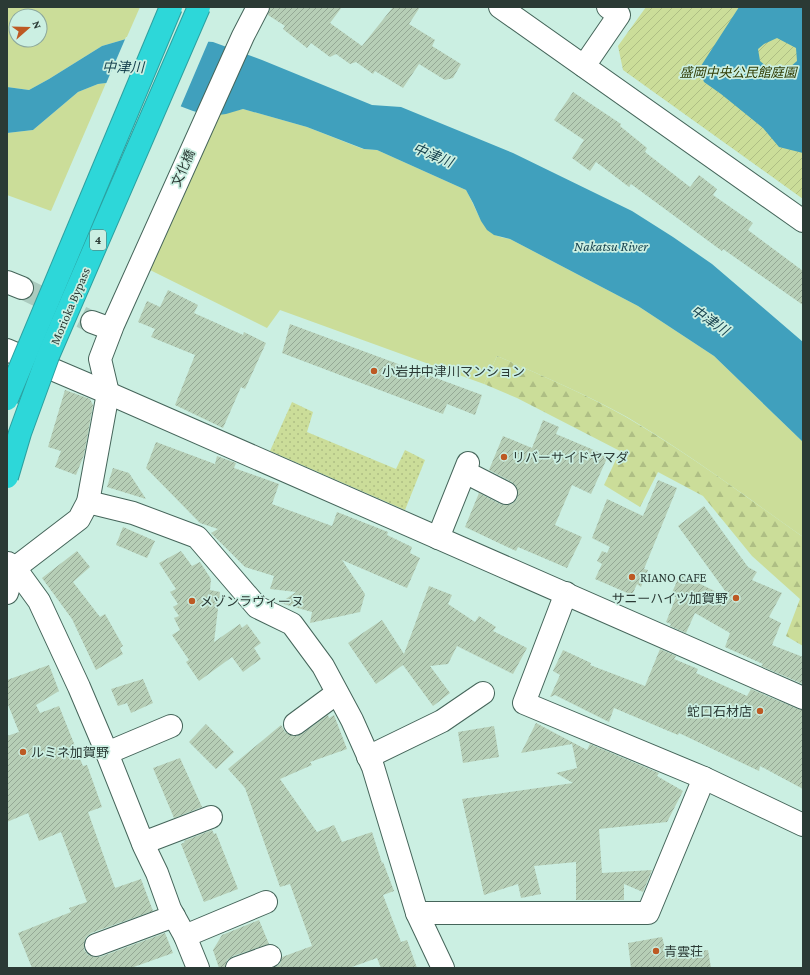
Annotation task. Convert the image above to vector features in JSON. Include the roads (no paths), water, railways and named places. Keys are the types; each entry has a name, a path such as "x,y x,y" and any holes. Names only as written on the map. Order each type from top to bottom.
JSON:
{"highway":[{"name":"Morioka Bypass","path":"7,399 172,7"},
{"name":"Morioka Bypass","path":"7,477 20,434 48,356 199,7"}],"street":[{"path":"500,7 803,221"},
{"name":"文化橋","path":"108,393 100,359 102,325 258,8"},
{"path":"584,66 617,10"},
{"path":"7,350 803,698"},
{"path":"7,593 12,566 79,519 88,502 108,393"},
{"path":"438,538 467,468 506,493"},
{"path":"88,502 133,513 197,537 257,607 292,624 323,666 352,720 373,768 417,913 443,968"},
{"path":"12,566 39,601 79,687 108,753 143,843 157,873 170,909 185,936 198,968"},
{"path":"566,594 524,703 704,778 803,825"},
{"path":"295,724 337,693"},
{"path":"368,757 442,721 483,693"},
{"path":"108,753 171,726"},
{"path":"417,913 648,913 704,778"},
{"path":"143,843 211,817"},
{"path":"185,936 266,902"},
{"path":"96,945 174,916"},
{"path":"237,968 270,956"}],"water":[{"path":"739,7 803,7 803,153 779,147 763,128 704,82 699,69","holes":["777,38 796,48 797,61 789,68 776,71 768,68 760,61 758,49 764,44"]},
{"name":"Nakatsu River","path":"126,39 172,39 213,42 262,60 372,105 401,107 513,153 632,211 712,264 803,342 803,442 714,356 638,306 510,239 494,235 487,230 481,221 466,190 377,150 364,149 307,127 243,109 226,114 211,116 193,111 124,85 106,83 98,84 78,92 33,130 7,133 7,87 29,90 102,46"}],"tunnel":[{"path":"22,288 92,322"}],"place":[{"name":"小岩井中津川マンション","path":"374,371"},
{"name":"リバーサイドヤマダ","path":"504,457"},
{"name":"RIANO CAFE","path":"632,577"},
{"name":"サニーハイツ加賀野","path":"736,598"},
{"name":"メゾンラヴィーヌ","path":"192,601"},
{"name":"蛇口石材店","path":"760,711"},
{"name":"ルミネ加賀野","path":"23,752"},
{"name":"青雲荘","path":"656,951"}],"water label":[{"name":"中津川","path":"123,67"},
{"name":"中津川","path":"433,155"},
{"name":"中津川","path":"710,320"}],"park label":[{"name":"盛岡中央公民館庭園","path":"738,72"}]}
